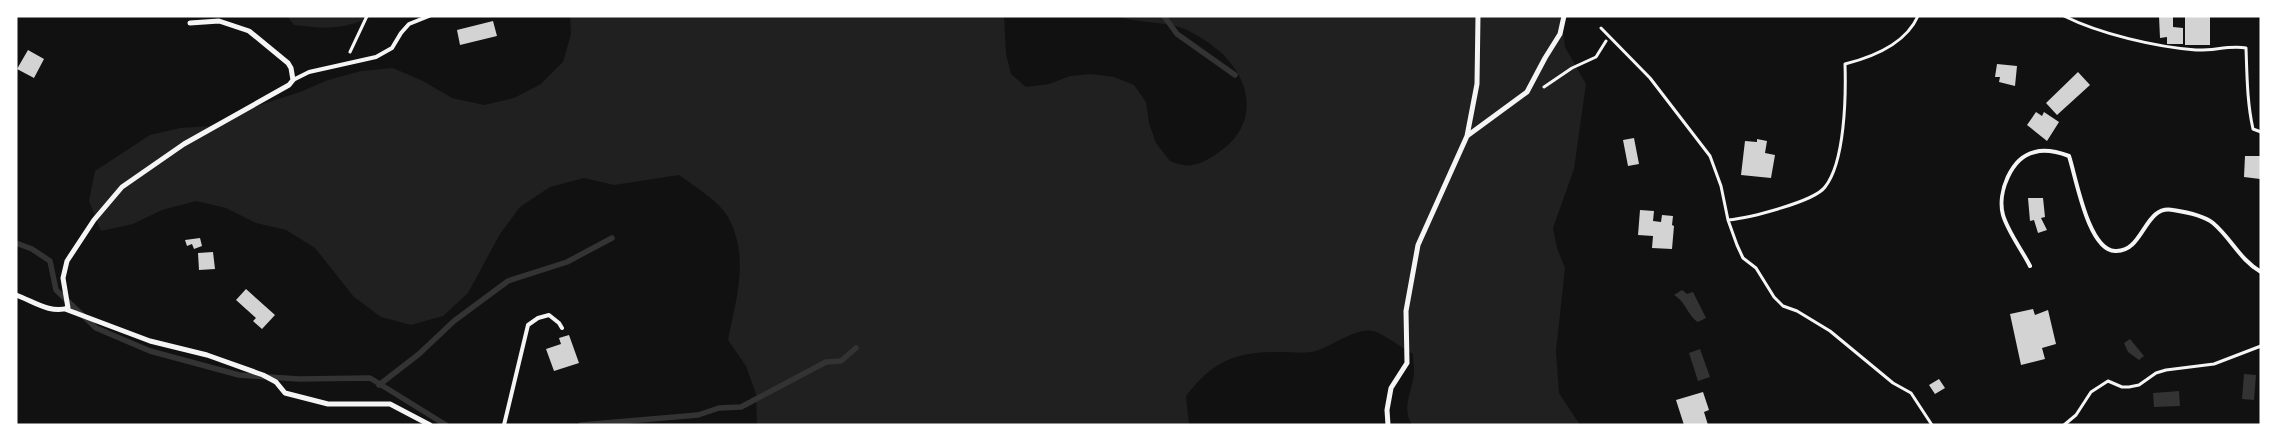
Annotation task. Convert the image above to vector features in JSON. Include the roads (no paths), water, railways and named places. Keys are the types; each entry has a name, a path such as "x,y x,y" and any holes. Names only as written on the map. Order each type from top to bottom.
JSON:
{"street":[{"path":"1388,425 1387,410 1391,388 1406,363 1406,311 1418,245 1467,136 1477,84 1478,16"},
{"path":"1467,136 1527,92 1560,34 1564,16"},
{"path":"65,310 68,308 69,302 64,278 67,261 94,220 122,187 184,144 289,85 293,80 292,68 288,63 249,30 219,21 190,23"},
{"path":"16,295 39,306 60,311 65,310 150,341 208,355 263,375 276,382 286,393 328,404 390,404 430,425"}],"lane":[{"path":"293,80 309,72 376,57 392,48 409,24 429,16"},
{"path":"2030,266 2004,217 2001,204 2002,188 2011,171 2021,160 2033,152 2042,151 2057,152 2069,156 2079,195 2096,237 2104,248 2114,252 2125,250 2134,244 2152,218 2161,210 2171,209 2205,218 2214,224 2248,265 2261,272"},
{"path":"504,425 528,325 538,318 549,315 562,328"}],"waterway":[{"path":"1164,16 1177,34 1235,75"},
{"path":"379,385 419,354 454,321 508,281 567,262 612,238"},
{"path":"16,243 32,249 50,261 56,290 96,328 150,351 239,375 299,379 370,378 446,425"},
{"path":"581,425 698,415 719,408 741,407 826,362 841,361 856,348"}]}
